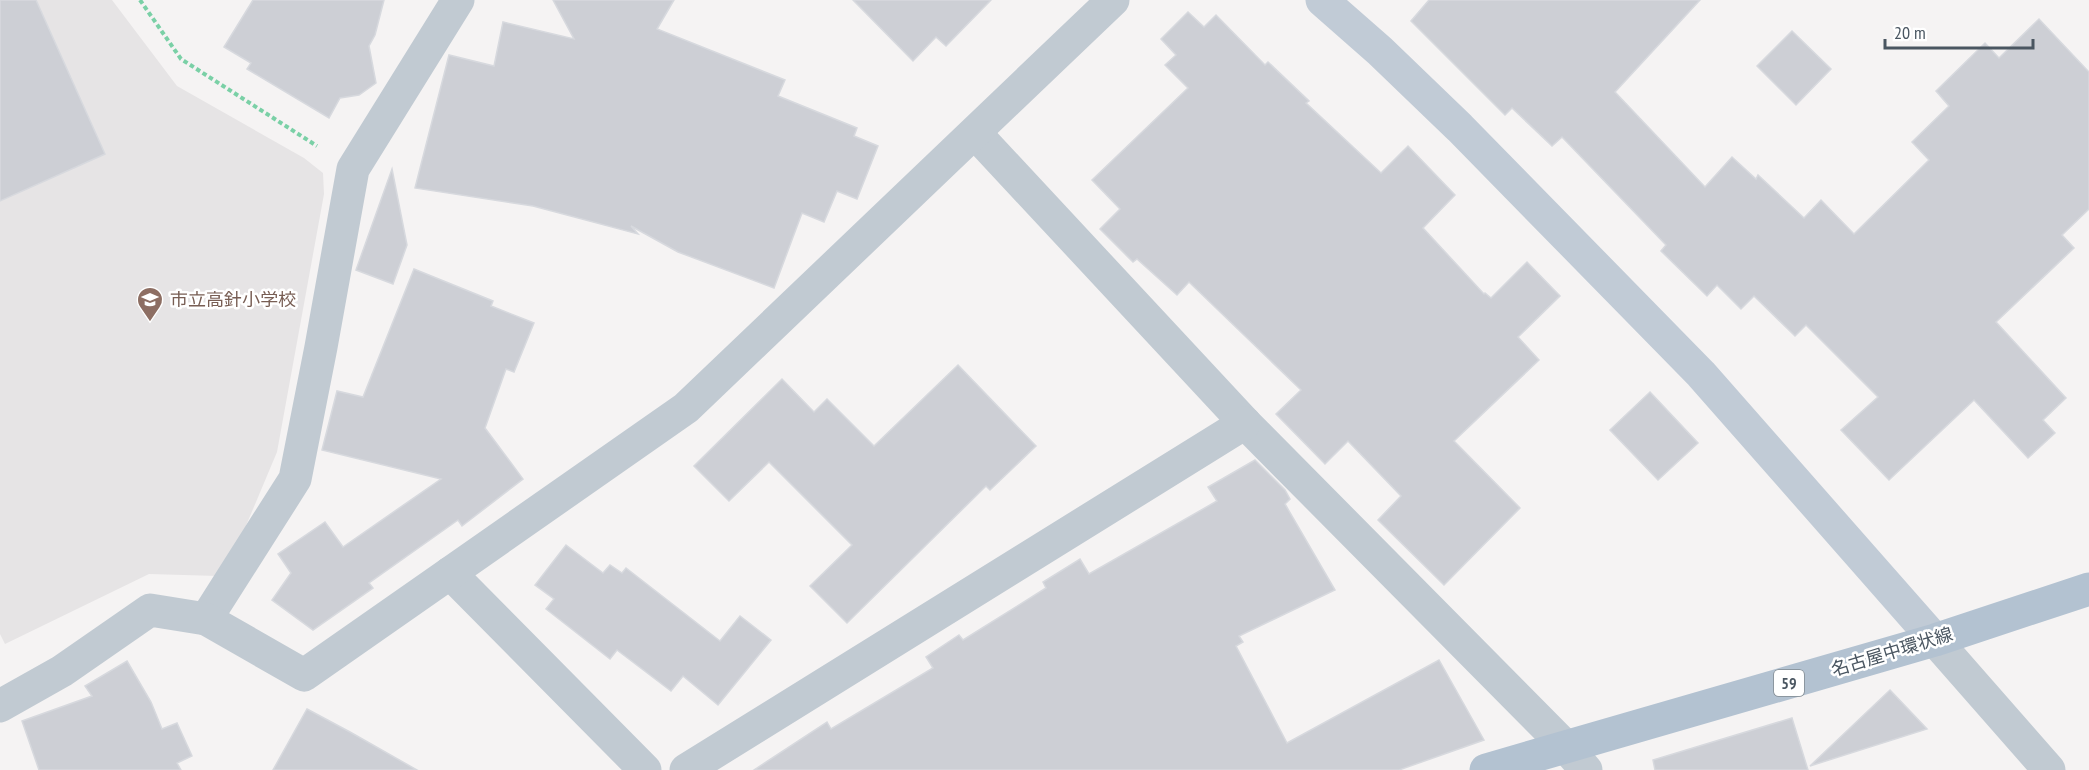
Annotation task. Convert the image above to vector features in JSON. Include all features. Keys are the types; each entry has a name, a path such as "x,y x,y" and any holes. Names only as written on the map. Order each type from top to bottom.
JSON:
{"main road":[{"name":"名古屋中環状線","path":"1486,770 1576,759 2089,589"}],"street":[{"path":"206,619 295,479 353,169 458,0"},
{"path":"0,706 62,671 150,610 206,619 304,675 686,408 1113,0"},
{"path":"1322,0 1380,51 1460,128 1701,374 2049,770"},
{"path":"975,133 1245,423 1576,759"},
{"path":"686,770 1245,423"},
{"path":"450,573 645,770"}],"path":[{"path":"140,0 181,59 353,169"}],"shaded area":[{"name":"市立高針小学校","path":"0,0 112,0 177,86 304,158 323,173 324,194 277,452 245,528 218,576 149,574 5,644 0,634"}],"building":[{"path":"0,0 36,0 105,154 0,201"},
{"path":"253,0 384,0 375,35 369,46 376,83 359,95 340,98 329,118 247,69 251,63 224,47"},
{"path":"553,0 674,0 657,29 785,80 778,96 857,128 854,136 878,146 857,199 837,191 824,222 802,213 774,288 678,252 631,226 638,234 533,206 415,188 449,55 494,66 503,22 574,39"},
{"path":"853,0 991,0 946,46 936,37 913,61"},
{"path":"1429,0 1700,0 1615,92 1705,187 1732,157 1756,179 1758,175 1804,218 1821,200 1854,234 1929,160 1912,142 1949,106 1936,91 1985,43 1999,58 2039,19 2089,72 2089,209 2062,235 2074,248 1996,322 2066,398 2043,420 2055,433 2028,458 1974,400 1889,480 1841,430 1878,397 1806,325 1795,336 1754,296 1741,309 1717,285 1707,296 1661,251 1666,245 1562,137 1552,146 1512,108 1505,115 1411,21"},
{"path":"1188,12 1204,27 1216,15 1265,65 1268,62 1309,101 1306,103 1381,173 1408,146 1455,195 1423,228 1484,294 1491,298 1527,262 1560,296 1518,337 1539,360 1454,441 1520,508 1444,585 1378,520 1401,496 1348,441 1325,464 1276,414 1301,390 1189,282 1177,295 1137,259 1133,262 1100,229 1120,209 1092,180 1188,88 1165,65 1176,55 1161,39"},
{"path":"1792,31 1831,69 1796,105 1757,66"},
{"path":"392,169 407,245 393,284 356,270"},
{"path":"414,269 493,301 491,306 534,323 514,372 506,369 485,428 523,479 462,526 458,520 369,583 373,588 313,630 272,600 291,573 278,554 325,522 343,547 441,479 322,450 337,391 363,397"},
{"path":"958,365 1036,446 990,490 986,486 847,623 810,586 852,545 769,462 729,501 694,466 782,379 814,412 827,399 874,446"},
{"path":"1650,392 1698,443 1658,480 1610,430"},
{"path":"1255,460 1285,490 1290,499 1285,504 1335,590 1239,636 1243,642 1236,646 1287,743 1439,660 1484,740 1399,770 754,770 827,722 831,729 933,668 926,657 959,635 963,640 1046,588 1043,582 1080,559 1089,574 1217,501 1208,487"},
{"path":"566,545 603,573 610,565 622,573 626,568 720,641 740,616 771,640 718,705 683,676 671,691 617,650 610,659 546,609 554,599 535,585"},
{"path":"127,661 151,702 162,729 177,723 192,756 177,763 181,770 39,770 22,721 92,696 85,686"},
{"path":"1890,690 1927,729 1810,766"},
{"path":"307,709 350,732 417,770 273,770"},
{"path":"1792,718 1808,770 1655,770 1653,760"}],"place":[{"name":"市立高針小学校","path":"150,323"}]}
